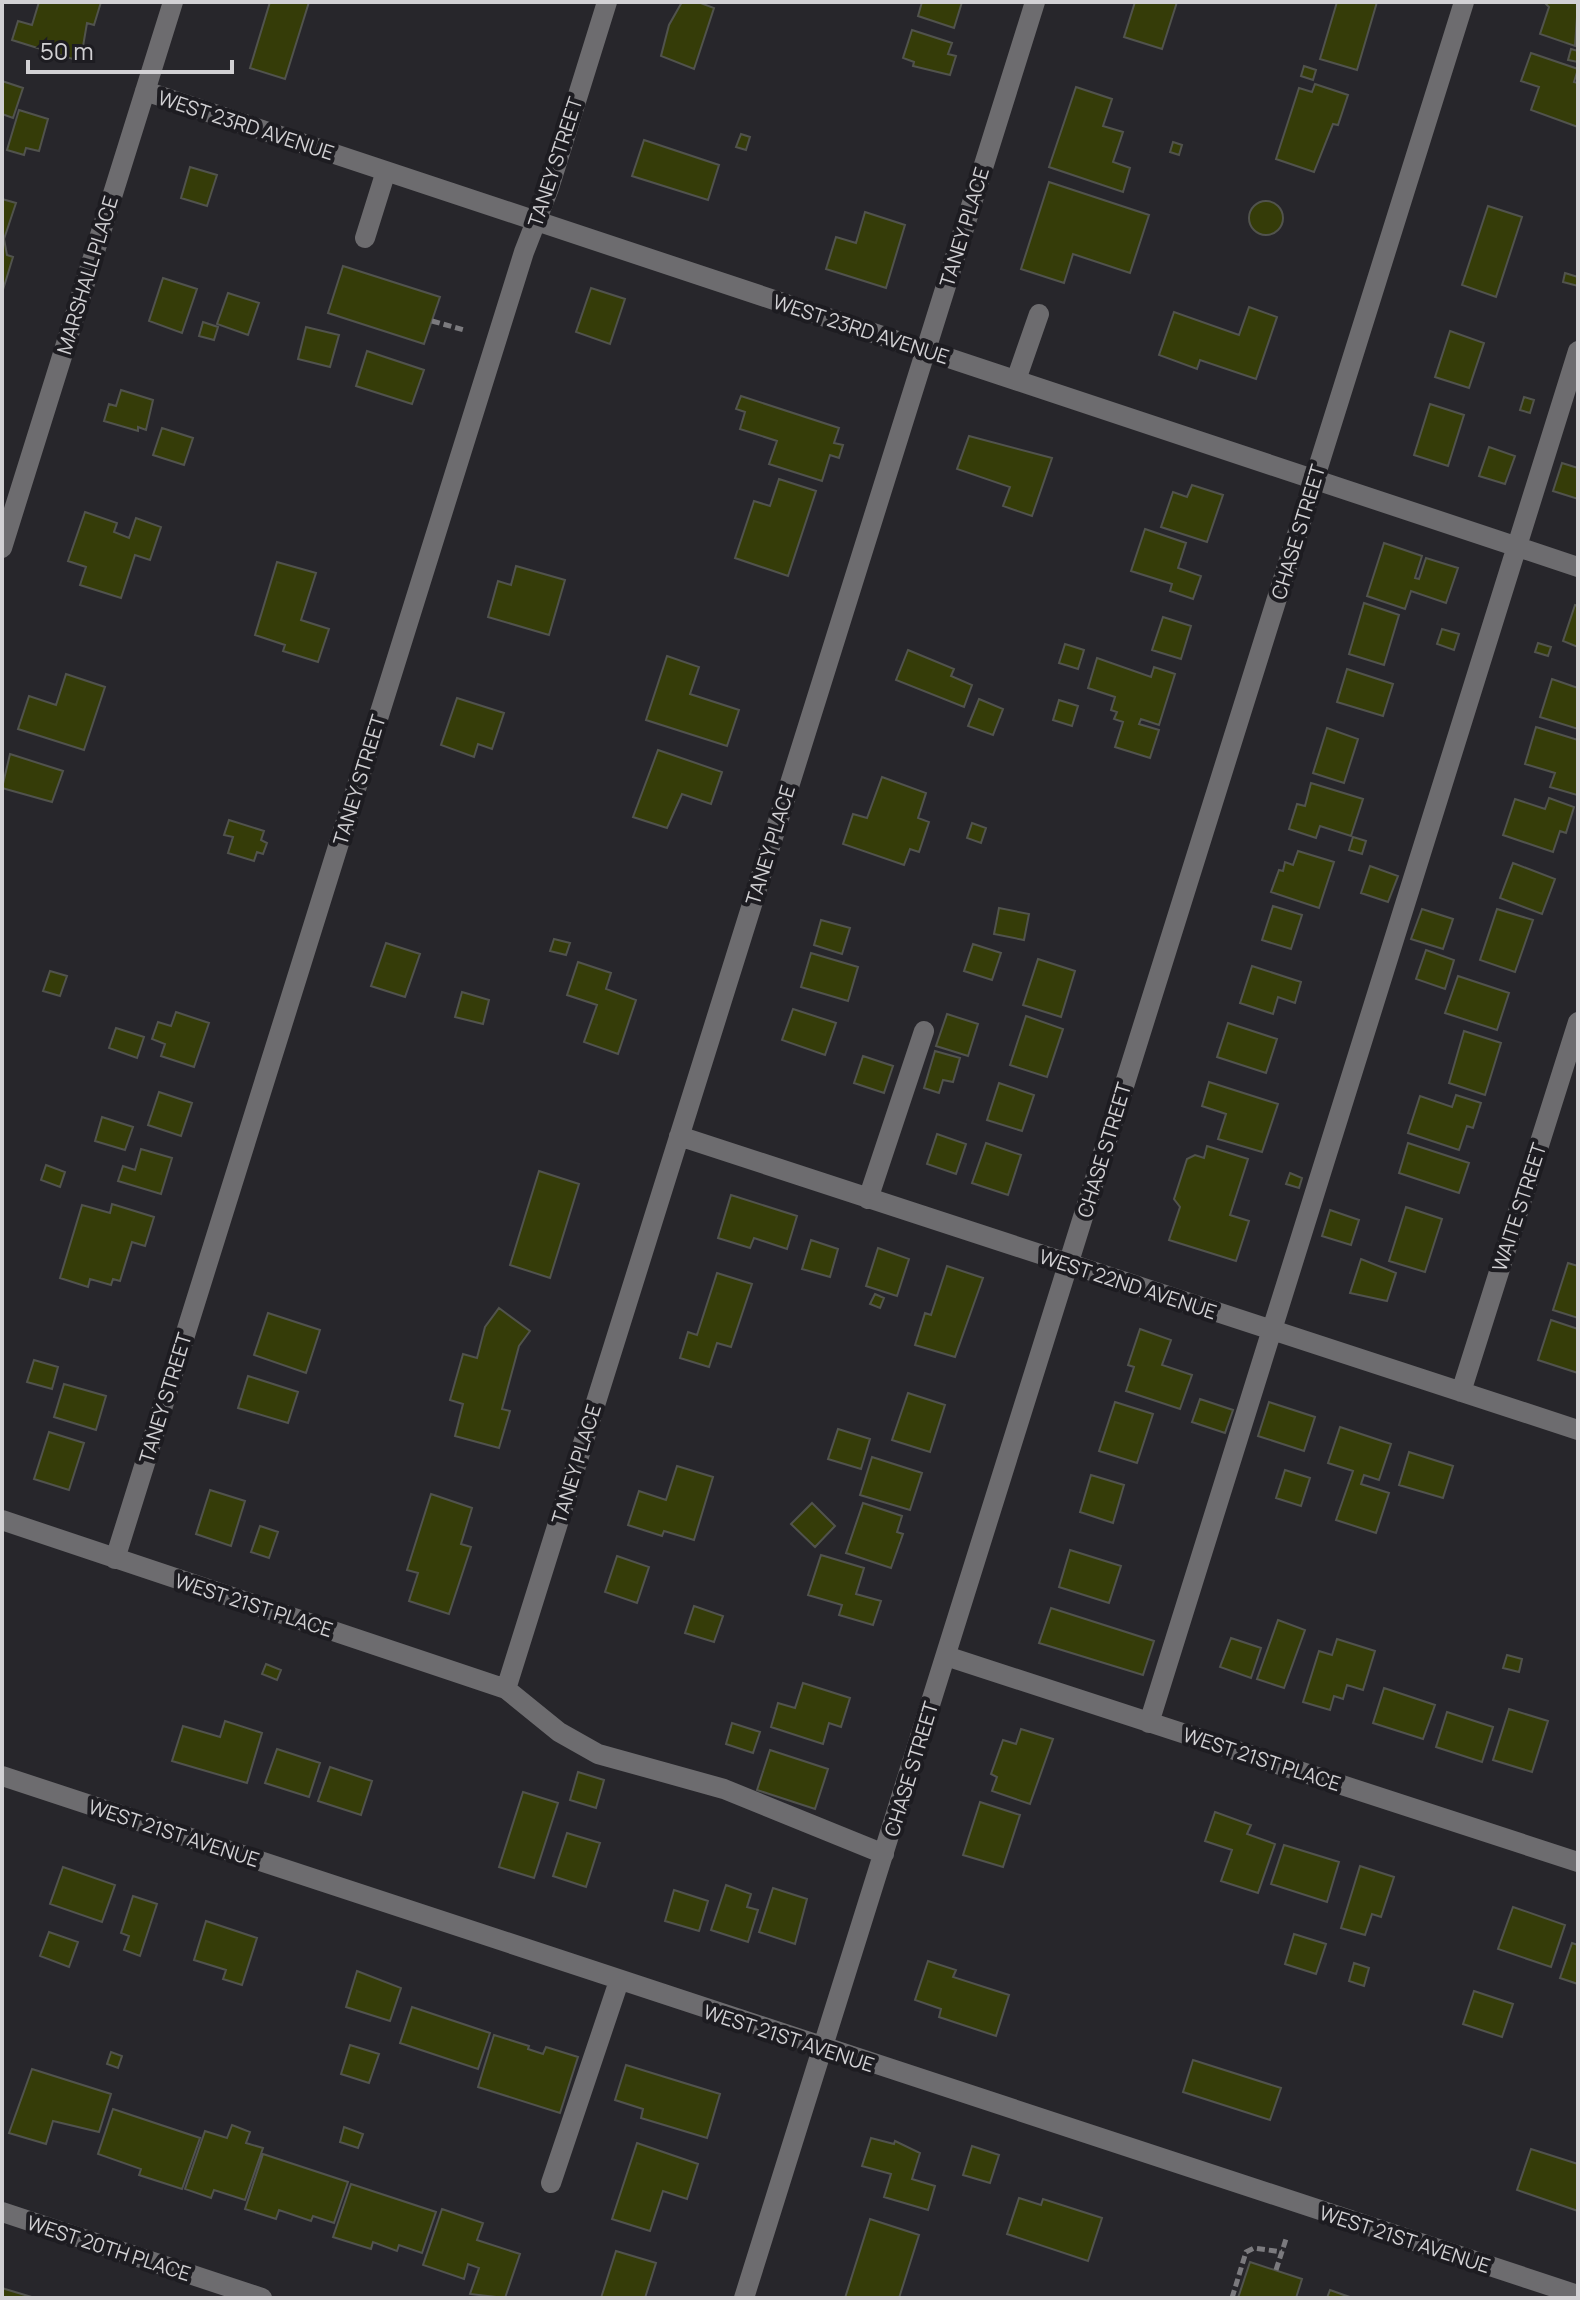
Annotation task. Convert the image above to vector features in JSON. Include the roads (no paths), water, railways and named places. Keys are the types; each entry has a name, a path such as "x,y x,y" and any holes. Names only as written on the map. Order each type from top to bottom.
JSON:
{"street":[{"name":"MARSHALL PLACE","path":"2,548 173,2"},
{"name":"TANEY STREET","path":"115,1559 607,2"},
{"name":"TANEY PLACE","path":"506,1689 1035,2"},
{"name":"CHASE STREET","path":"744,2298 1464,2"},
{"name":"WEST 23RD AVENUE","path":"145,91 1578,567"},
{"path":"365,238 386,171"},
{"path":"1016,380 1039,314"},
{"path":"1149,1723 1578,351"},
{"name":"WAITE STREET","path":"1461,1392 1578,1022"},
{"path":"868,1199 924,1031"},
{"name":"WEST 22ND AVENUE","path":"679,1136 1578,1430"},
{"name":"WEST 21ST PLACE","path":"2,1520 506,1689"},
{"name":"WEST 21ST PLACE","path":"946,1656 1578,1862"},
{"path":"506,1689 559,1732 598,1754 724,1789 884,1854"},
{"name":"WEST 21ST AVENUE","path":"2,1776 823,2049 1578,2295"},
{"path":"551,2183 619,1981"},
{"name":"WEST 20TH PLACE","path":"2,2212 262,2298"}]}
